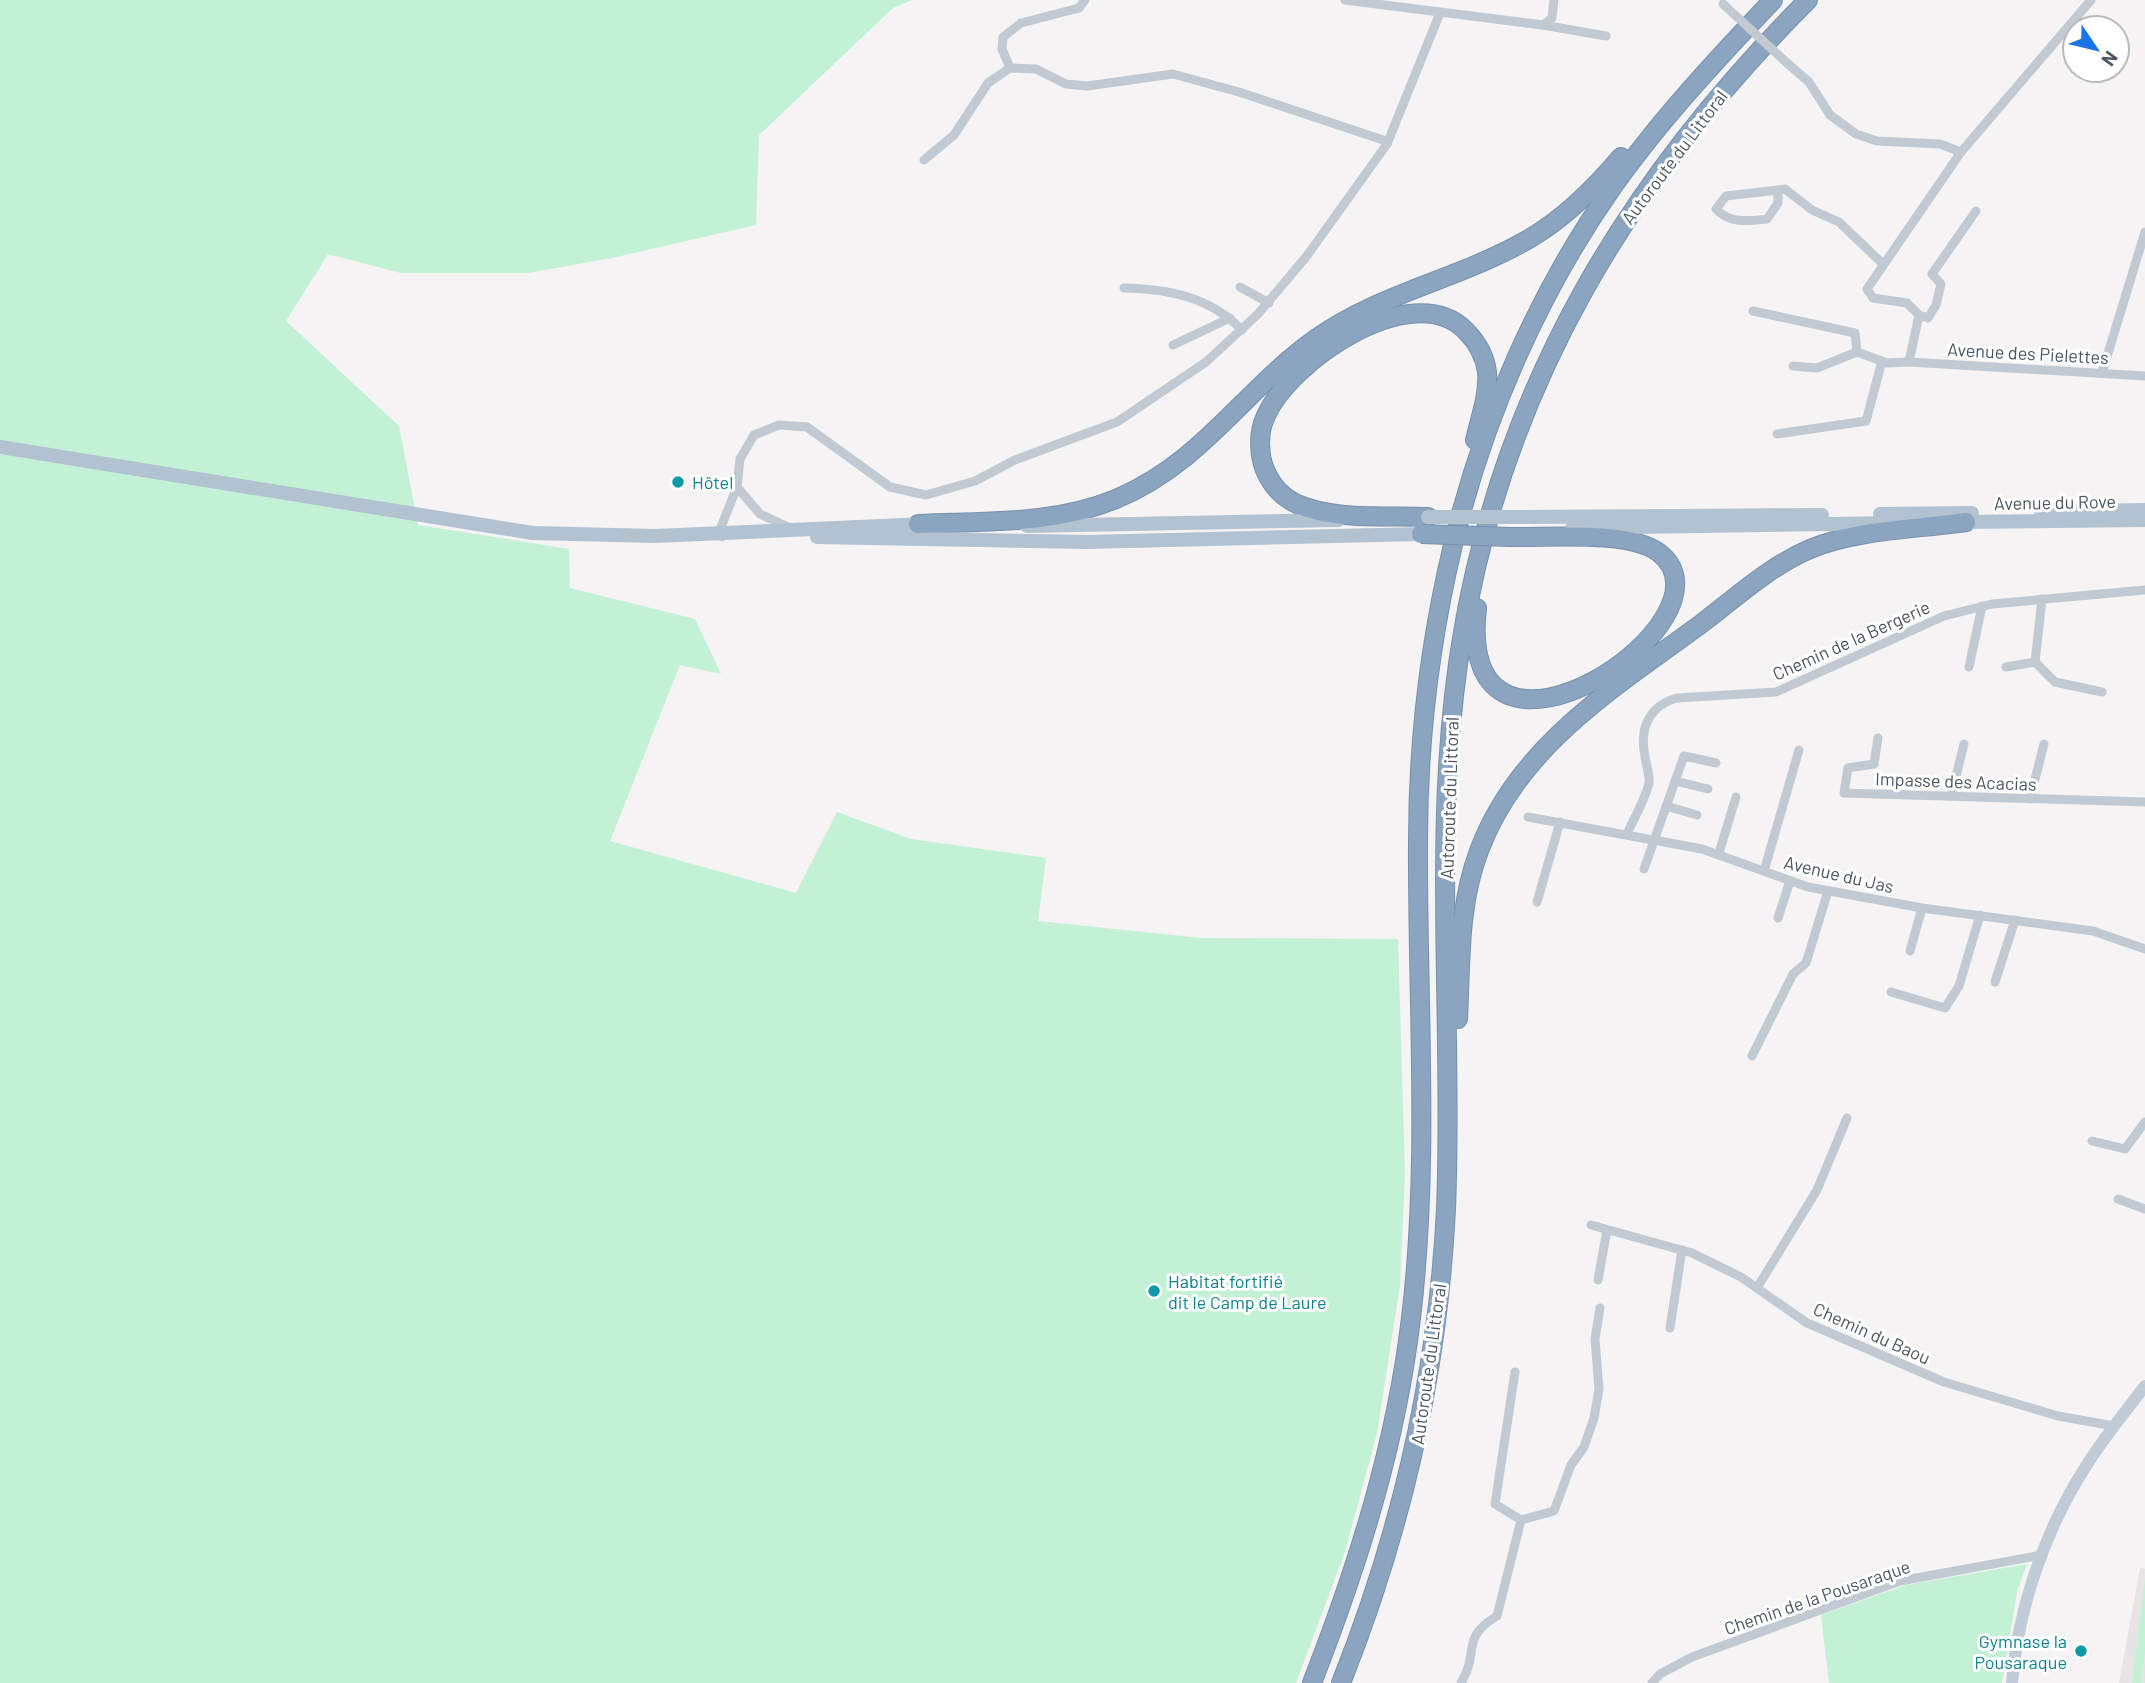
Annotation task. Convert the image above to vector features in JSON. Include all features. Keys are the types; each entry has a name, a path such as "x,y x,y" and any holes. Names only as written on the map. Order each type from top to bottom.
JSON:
{"highway":[{"path":"918,524 1037,519 1061,515 1116,498 1153,480 1186,458 1294,355 1318,337 1394,296 1515,246 1561,218 1606,175 1722,41 1763,0"},
{"name":"Autoroute du Littoral","path":"1312,1683 1354,1568 1384,1472 1411,1318 1419,1210 1421,1107 1418,836 1425,721 1439,614 1461,517 1480,454 1510,373 1562,271 1614,186 1689,90 1773,0"},
{"name":"Autoroute du Littoral","path":"1341,1683 1364,1625 1395,1527 1417,1444 1439,1299 1446,1211 1447,789 1463,631 1497,491 1523,417 1577,301 1643,191 1706,110 1808,0"},
{"path":"1416,534 1511,528 1608,539 1648,548 1658,552 1671,569 1675,596 1669,613 1644,644 1609,672 1557,697 1535,700 1514,696 1496,686 1483,671 1476,649 1479,590 1498,506 1537,396 1577,301"},
{"path":"1418,836 1419,742 1430,622 1445,548 1485,397 1487,372 1483,355 1462,328 1443,316 1412,312 1365,328 1328,349 1298,374 1264,418 1262,460 1273,484 1283,495 1310,509 1428,517"},
{"path":"1446,1211 1461,933 1466,895 1479,851 1507,793 1538,753 1598,699 1784,563 1810,549 1839,540 1966,522"}],"main road":[{"path":"0,447 533,533 1086,541 1416,534"},
{"path":"745,535 794,528 918,524 1052,526 1428,517 1511,528 2145,510"},
{"name":"Avenue du Rove","path":"1511,528 2145,520"}],"street":[{"path":"1010,68 1002,49 1003,37 1021,23 1079,8 1085,0"},
{"path":"1345,0 1543,25 1606,36"},
{"path":"1543,25 1552,18 1554,0"},
{"path":"1976,211 1932,274 1941,284 1936,305 1928,318 1919,316 1907,303 1873,298 1867,289 1961,152 2091,0"},
{"path":"1721,2 1809,82 1830,115 1856,134 1877,141 1940,144 1961,152"},
{"path":"722,536 737,487 740,459 754,435 779,425 807,427 890,487 912,494 945,492 975,481 1015,460 1117,422 1197,368 1269,303 1387,144 1440,13"},
{"path":"924,160 954,135 988,83 1010,68 1036,69 1066,83 1087,86 1173,74 1239,92 1383,140 1387,144"},
{"path":"1778,190 1778,203 1767,219 1747,221 1725,218 1716,208 1726,196 1785,189 1812,209 1839,222 1883,264"},
{"path":"2102,373 2145,232"},
{"path":"1124,288 1162,289 1209,305 1230,318 1242,330"},
{"path":"1240,288 1269,303"},
{"path":"1753,312 1855,333 1857,352 1817,368 1793,366"},
{"path":"1909,362 1919,316"},
{"path":"1173,345 1230,318"},
{"name":"Avenue des Pielettes","path":"1857,352 1882,361 2145,376"},
{"path":"1777,434 1866,421 1882,361"},
{"path":"737,487 755,508 773,523 794,528"},
{"path":"745,535 756,519 755,508"},
{"name":"Chemin de la Bergerie","path":"1626,834 1650,781 1644,751 1645,723 1652,711 1662,702 1678,698 1776,692 1944,616 1982,606 2145,590"},
{"path":"2035,663 2042,599"},
{"path":"1969,667 1982,606"},
{"path":"2006,667 2035,663"},
{"path":"2035,663 2055,682 2102,692"},
{"name":"Impasse des Acacias","path":"1878,738 1874,764 1848,768 1844,793 2145,802"},
{"path":"1951,796 1964,744"},
{"path":"2030,799 2044,744"},
{"path":"1764,871 1799,750"},
{"path":"1644,869 1684,756 1716,763"},
{"path":"1675,781 1708,789"},
{"path":"1719,853 1736,797"},
{"path":"1666,806 1696,815"},
{"name":"Avenue du Jas","path":"1528,817 1653,838 1719,853 1790,881 1828,891 1922,908 2093,931 2145,949"},
{"path":"1537,902 1560,822"},
{"path":"1778,918 1790,881"},
{"path":"1752,1056 1793,974 1806,963 1828,891"},
{"path":"1910,951 1922,908"},
{"path":"1891,992 1945,1008 1959,986 1980,915"},
{"path":"1994,982 2015,920"},
{"path":"1757,1288 1817,1190 1847,1118"},
{"path":"2092,1141 2125,1149 2145,1122"},
{"path":"2118,1199 2145,1209"},
{"name":"Chemin du Baou","path":"1591,1225 1682,1250 1741,1277 1807,1323 1944,1382 2057,1416 2114,1426"},
{"path":"1598,1280 1607,1230"},
{"path":"1670,1328 1682,1250"},
{"path":"1515,1371 1495,1504 1521,1520 1554,1511 1571,1465 1584,1447 1599,1389 1595,1339 1600,1308"},
{"path":"2012,1683 2042,1555 2060,1512 2087,1463 2145,1386"},
{"path":"1461,1683 1470,1667 1472,1637 1482,1625 1497,1616 1521,1520"},
{"name":"Chemin de la Pousaraque","path":"1652,1683 1660,1674 1692,1657 1900,1581 2032,1559 2042,1555"}],"shaded area":[{"path":"2140,1568 2145,1569 2145,1683 2119,1683"}],"green space":[{"path":"0,0 912,0 893,8 759,135 756,225 612,258 528,273 401,273 328,254 286,321 399,426 418,525 569,549 570,588 695,619 721,674 680,665 610,841 796,893 837,812 911,839 1046,858 1038,921 1201,938 1398,939 1405,1174 1400,1285 1377,1433 1345,1552 1296,1683 0,1683"},
{"path":"2027,1564 2017,1592 2002,1683 1829,1683 1821,1615 1906,1585"},
{"path":"2145,1579 2145,1651 2141,1683 2132,1683"}],"place":[{"name":"Hôtel","path":"678,482"},
{"name":"Habitat fortifié dit le Camp de Laure","path":"1154,1291"},
{"name":"Gymnase la Pousaraque","path":"2081,1651"}]}
